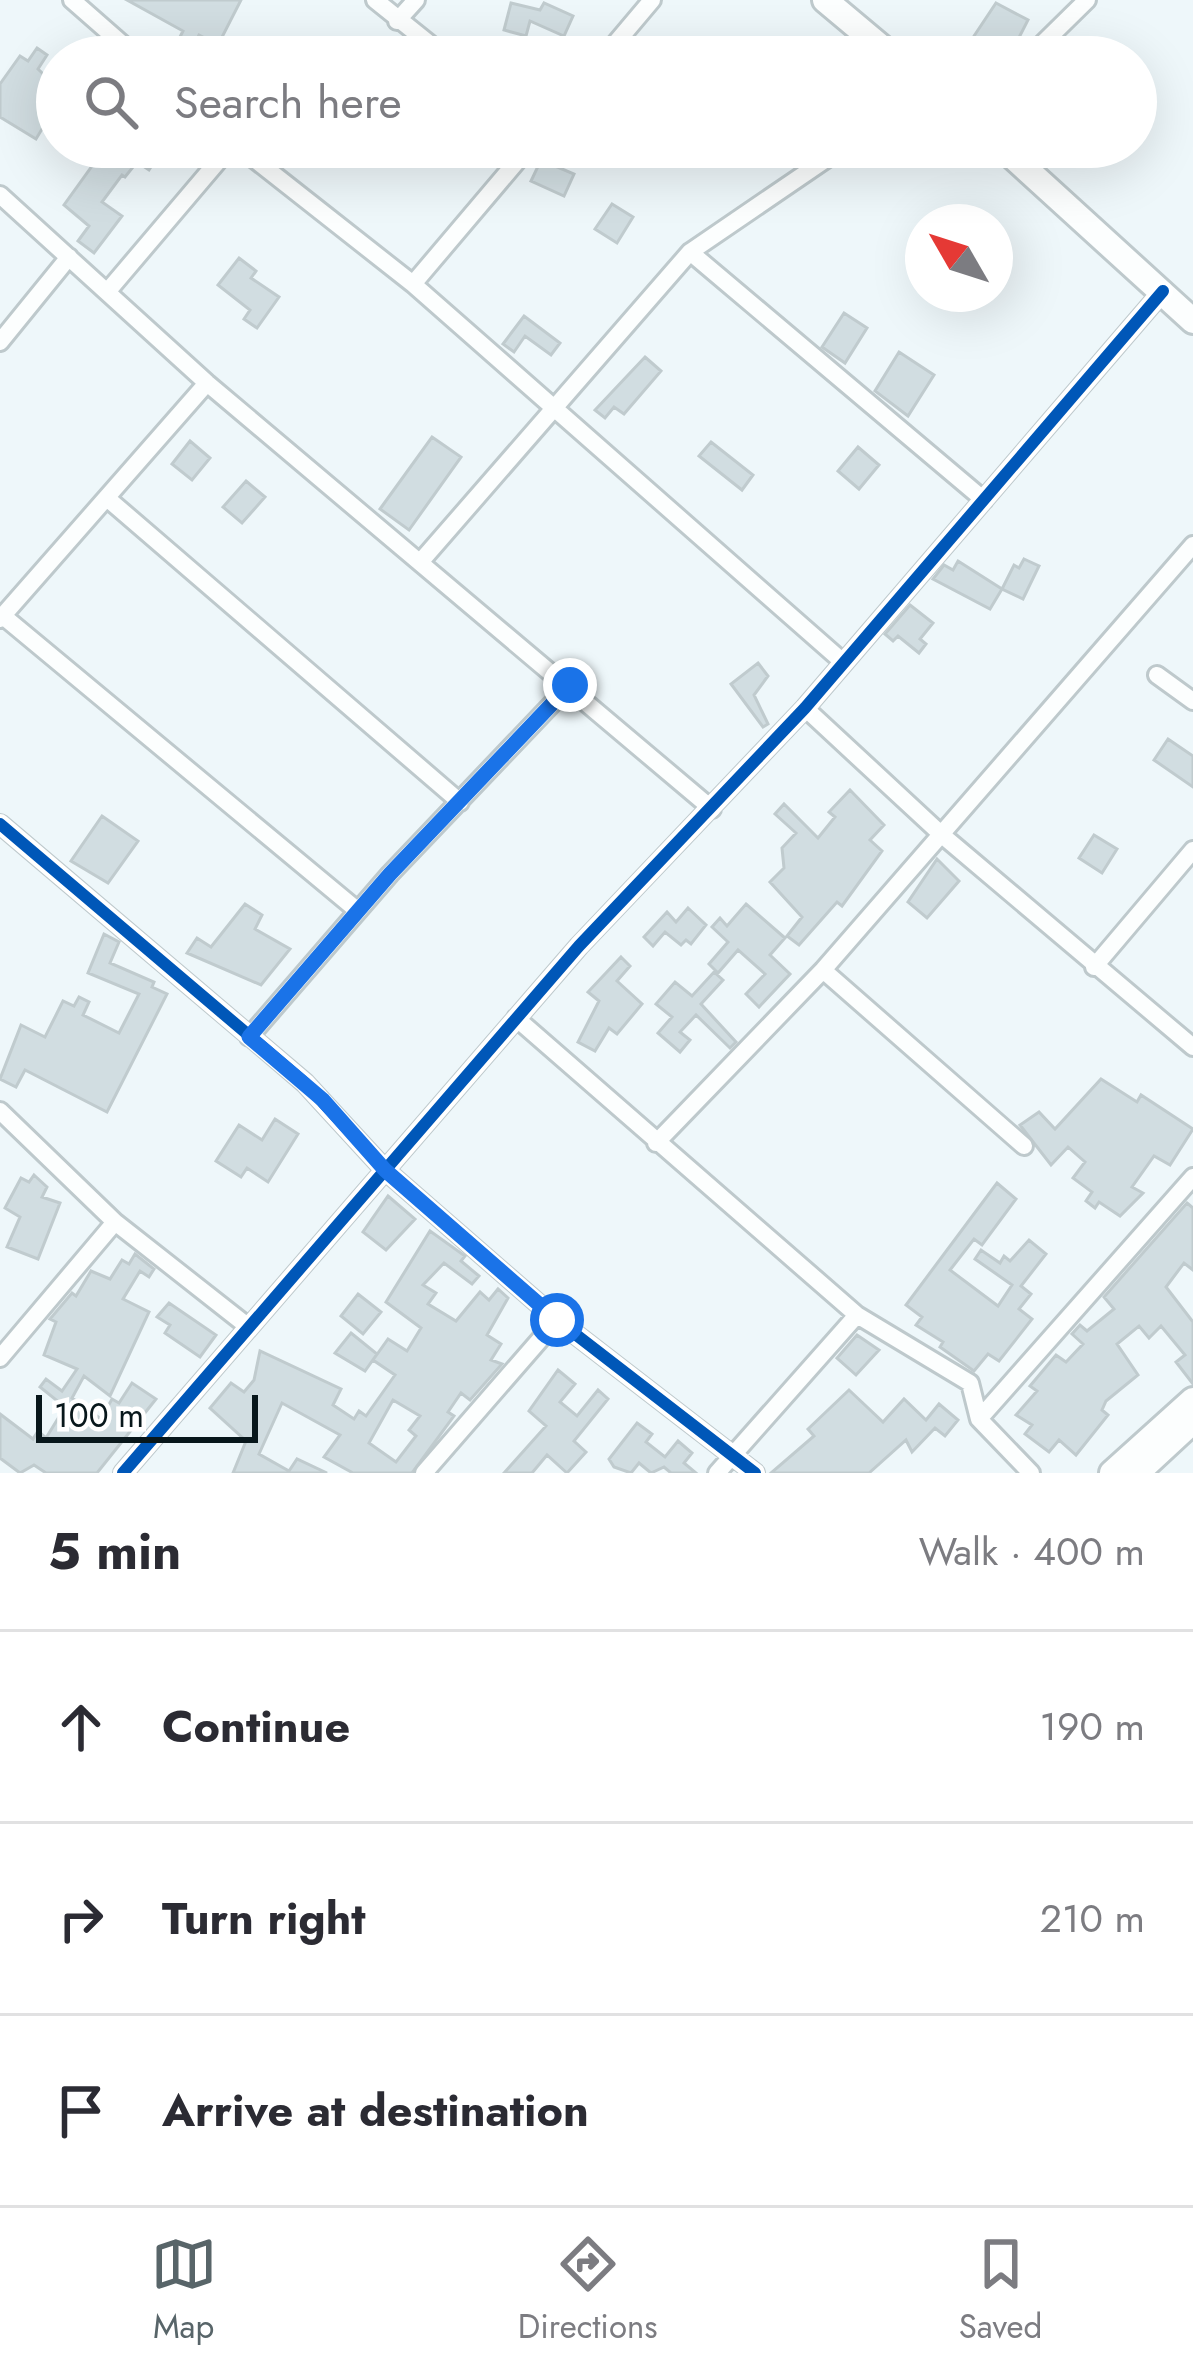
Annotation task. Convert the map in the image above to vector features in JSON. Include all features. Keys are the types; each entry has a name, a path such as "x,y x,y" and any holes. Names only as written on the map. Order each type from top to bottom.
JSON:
{"street":[{"path":"72,0 113,36"},
{"path":"375,0 417,36"},
{"path":"397,21 416,0"},
{"path":"622,36 652,0"},
{"path":"824,0 868,36"},
{"path":"1050,36 1087,0"},
{"path":"107,292 216,168"},
{"path":"262,168 413,284 843,662"},
{"path":"413,284 511,168"},
{"path":"422,560 690,252 813,168"},
{"path":"1026,168 1193,321"},
{"path":"0,195 207,383 712,809"},
{"path":"690,252 984,500"},
{"path":"0,342 69,257"},
{"path":"123,1473 246,1325 516,1018 805,709 1163,290"},
{"path":"207,383 1,618 358,911"},
{"path":"108,499 460,802"},
{"path":"656,1143 824,970 1112,631 1193,544"},
{"path":"1157,675 1193,701"},
{"path":"249,1037 358,911 570,685"},
{"path":"805,709 942,835 1193,1047"},
{"path":"0,824 323,1100 385,1170 557,1320 755,1473"},
{"path":"1094,967 1193,850"},
{"path":"824,970 1024,1145"},
{"path":"516,1018 857,1315 970,1383 979,1419 1031,1473"},
{"path":"1,1114 115,1222 246,1325"},
{"path":"979,1419 1193,1177"},
{"path":"0,1358 115,1222"},
{"path":"717,1473 857,1315"},
{"path":"424,1473 557,1320"},
{"path":"1112,1473 1193,1400"},
{"path":"1137,1473 1193,1421"}],"building":[{"path":"127,0 241,0 223,36 180,36 183,31"},
{"path":"511,3 540,10 544,3 573,16 564,36 530,21 526,36 504,30"},
{"path":"996,3 1028,20 1020,36 974,36"},
{"path":"36,49 36,139 0,117 0,84 20,56 28,61"},
{"path":"91,168 132,168 102,202 122,216 94,253 78,241 89,226 64,205"},
{"path":"537,168 560,168 574,174 564,196 531,181"},
{"path":"612,204 633,217 617,243 595,229"},
{"path":"239,258 256,271 251,278 279,297 257,328 244,319 250,310 218,285"},
{"path":"844,313 867,328 845,363 822,347"},
{"path":"524,316 560,343 551,355 525,336 514,352 503,344"},
{"path":"899,352 934,375 908,416 875,391"},
{"path":"645,357 661,371 624,414 614,407 605,418 595,410"},
{"path":"432,437 461,457 409,530 380,509"},
{"path":"190,441 210,458 192,480 172,464"},
{"path":"711,442 753,475 742,490 699,456"},
{"path":"858,447 879,465 859,489 838,471"},
{"path":"246,481 265,497 242,523 223,507"},
{"path":"1024,559 1039,566 1023,599 1002,589 1014,565 1019,568"},
{"path":"958,561 1002,589 990,609 933,579 944,565 953,570"},
{"path":"910,605 933,623 920,639 926,644 919,653 898,636 893,641 885,634"},
{"path":"758,663 768,676 754,695 768,724 763,727 731,684"},
{"path":"1168,739 1193,756 1193,787 1154,760"},
{"path":"850,790 884,825 870,840 882,851 842,906 837,902 799,945 787,936 802,917 770,882 784,868 782,848 796,833 775,814 784,804 818,838 835,817 829,812"},
{"path":"102,816 138,841 108,883 71,861"},
{"path":"1094,835 1117,849 1102,873 1079,858"},
{"path":"937,859 959,881 927,918 908,902"},
{"path":"245,904 262,915 255,929 290,949 261,985 187,953 197,938 211,947"},
{"path":"746,904 785,938 770,955 790,974 759,1007 746,994 765,974 738,950 718,973 709,964 728,942 712,927 720,918 727,926"},
{"path":"688,908 706,925 691,944 686,940 681,945 665,932 653,946 644,937 667,912 676,922"},
{"path":"104,934 119,942 110,963 154,982 152,987 167,994 107,1112 25,1070 16,1087 0,1079 21,1025 45,1037 63,1001 74,1006 79,997 89,1002 83,1015 119,1033 139,994 88,973"},
{"path":"621,957 630,966 617,981 642,1004 617,1034 609,1028 595,1051 578,1042 599,1001 588,992"},
{"path":"714,972 723,980 701,1004 736,1042 730,1048 696,1015 680,1032 690,1040 680,1052 658,1033 672,1017 656,1004 675,982 692,996"},
{"path":"1101,1079 1137,1102 1141,1095 1193,1129 1170,1165 1154,1156 1132,1187 1143,1193 1120,1216 1099,1202 1095,1208 1086,1201 1092,1192 1073,1178 1085,1162 1068,1147 1051,1165 1020,1125 1039,1112 1055,1129"},
{"path":"275,1119 298,1134 268,1182 247,1168 241,1177 216,1161 239,1125 262,1140"},
{"path":"34,1175 47,1187 42,1197 60,1203 38,1259 7,1247 20,1217 5,1208 21,1178 29,1182"},
{"path":"997,1183 1016,1199 982,1245 974,1239 950,1270 998,1306 1012,1285 975,1259 981,1250 1000,1263 1004,1256 1010,1261 1029,1240 1046,1254 1021,1286 1031,1294 1019,1309 1032,1319 999,1361 988,1354 974,1371 916,1325 922,1317 906,1305"},
{"path":"388,1196 415,1219 386,1250 363,1232"},
{"path":"1187,1203 1193,1208 1193,1270 1184,1263 1166,1287 1193,1322 1193,1384 1176,1362 1185,1355 1161,1326 1149,1338 1139,1326 1117,1344 1138,1375 1106,1401 1102,1410 1108,1415 1076,1455 1059,1440 1049,1452 1025,1434 1032,1425 1016,1415 1037,1391 1030,1386 1056,1355 1066,1362 1083,1344 1072,1334 1080,1325 1087,1331 1114,1309 1104,1297"},
{"path":"430,1231 465,1256 461,1261 479,1276 472,1284 444,1263 423,1285 436,1293 428,1304 456,1321 480,1292 489,1300 498,1289 508,1298 487,1335 501,1344 491,1360 502,1364 470,1400 461,1393 448,1412 454,1416 412,1473 353,1473 324,1457 340,1435 282,1403 259,1454 289,1471 297,1459 327,1473 233,1473 246,1441 210,1408 231,1383 244,1392 254,1380 260,1351 341,1389 333,1405 354,1419 359,1411 366,1416 395,1375 373,1360 388,1339 407,1351 421,1328 386,1302","holes":["393,1400 420,1416 409,1430 416,1436 396,1462 369,1443"]},
{"path":"135,1254 154,1269 149,1277 140,1271 123,1299 149,1312 110,1396 84,1376 72,1398 101,1419 112,1399 119,1403 132,1383 156,1399 97,1473 46,1473 34,1465 20,1473 0,1458 0,1414 33,1439 38,1431 46,1438 65,1407 40,1387 46,1379 62,1391 77,1369 44,1355 56,1322 50,1319 72,1293 76,1296 91,1271 110,1279 122,1260 129,1264"},
{"path":"358,1294 381,1312 363,1334 341,1316"},
{"path":"169,1303 216,1335 200,1357 165,1333 170,1325 157,1317"},
{"path":"351,1333 377,1354 365,1371 335,1353"},
{"path":"857,1335 879,1350 856,1375 837,1358"},
{"path":"558,1370 575,1384 560,1402 577,1416 598,1390 608,1399 574,1441 586,1452 567,1473 547,1455 532,1473 504,1473 546,1426 529,1411"},
{"path":"849,1390 883,1422 904,1399 926,1420 939,1404 958,1420 945,1436 935,1428 912,1452 906,1440 869,1473 771,1473 814,1436 808,1429"},
{"path":"637,1423 652,1434 646,1442 665,1457 678,1441 692,1453 684,1463 696,1473 671,1473 664,1467 651,1473 639,1463 631,1473 614,1467 609,1459"}],"cycle path":[{"path":"123,1473 579,946 805,708 1163,291"},
{"path":"0,824 305,1083 385,1170 557,1320 755,1473"}],"route":[{"path":"557,1320 385,1170 323,1100 249,1037 390,874 570,685"}]}
